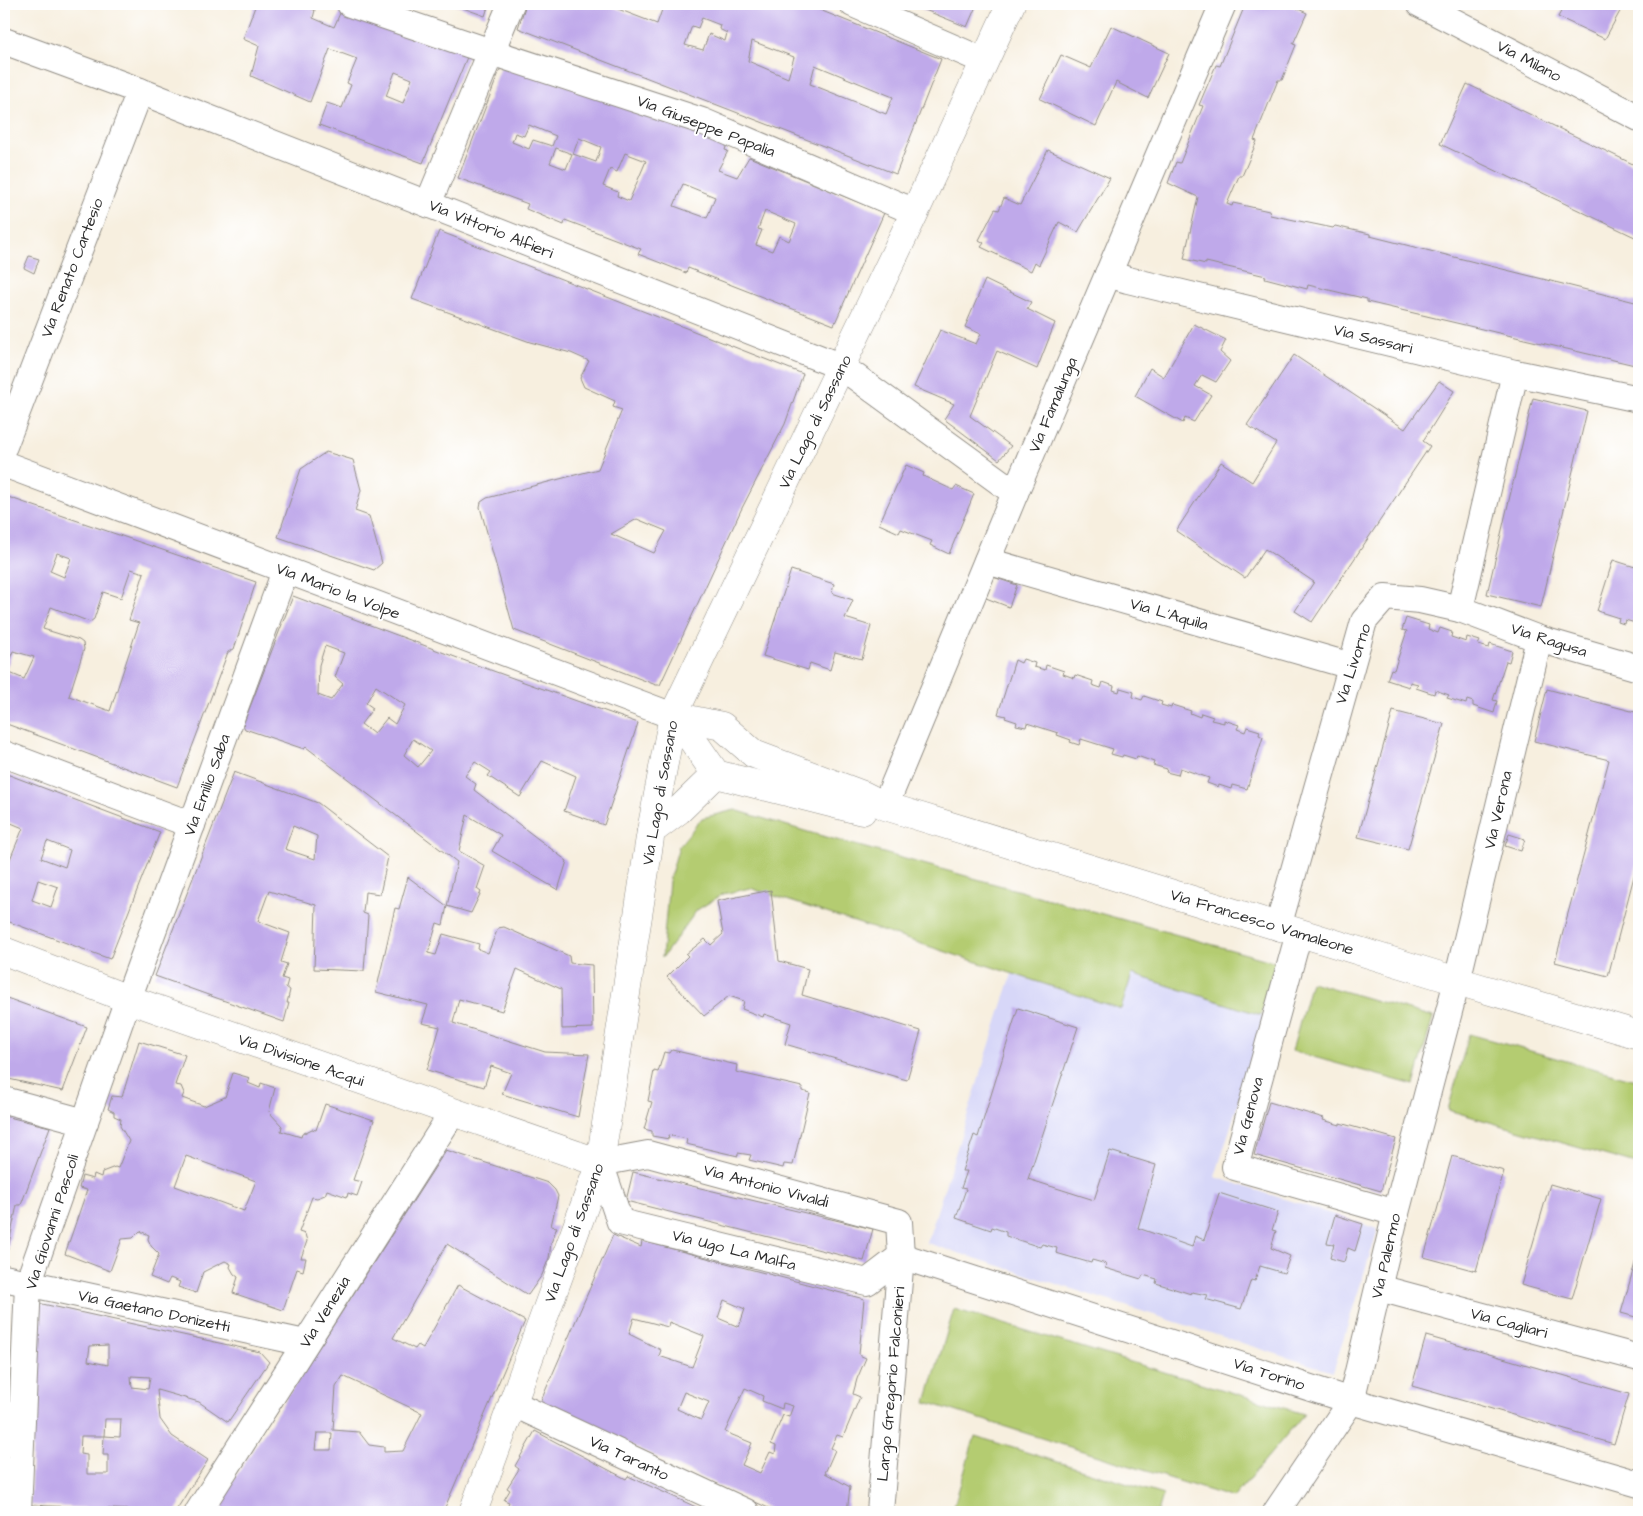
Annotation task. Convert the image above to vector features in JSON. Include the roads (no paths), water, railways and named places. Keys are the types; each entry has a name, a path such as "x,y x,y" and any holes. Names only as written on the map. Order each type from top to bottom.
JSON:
{"main road":[{"name":"Via Lago di Sassano","path":"474,1512 600,1163 651,832 673,716 842,367 1011,4"},
{"path":"673,716 716,774 864,811 885,806"},
{"name":"Via Francesco Vamaleone","path":"673,716 722,726 754,754 863,795 885,806 1457,982 1639,1035"},
{"path":"651,832 679,810 716,774"},
{"name":"Via Divisione Acqui","path":"4,951 128,999 600,1163"}],"street":[{"name":"Via Giuseppe Papalia","path":"350,4 702,121 915,212"},
{"path":"428,204 511,4"},
{"path":"852,4 984,61"},
{"name":"Via Famalunga","path":"885,806 1223,4"},
{"name":"Via Milano","path":"1420,4 1639,118"},
{"name":"Via Vittorio Alfieri","path":"4,41 140,91 842,367 1015,494"},
{"name":"Via Renato Cartesio","path":"4,446 140,91"},
{"name":"Via Sassari","path":"1108,274 1515,373 1639,399"},
{"path":"1460,609 1515,373"},
{"name":"Via Mario la Volpe","path":"4,464 673,716"},
{"name":"Via L'Aquila","path":"987,561 1351,666"},
{"name":"Via Emilio Saba","path":"128,999 285,571"},
{"name":"Via Livorno","path":"1288,930 1351,666 1364,621 1385,598 1420,600 1460,609"},
{"name":"Via Ragusa","path":"1460,609 1538,639 1639,668"},
{"name":"Via Verona","path":"1457,982 1538,639"},
{"path":"4,754 192,825"},
{"name":"Via Genova","path":"1288,930 1235,1167 1396,1213"},
{"name":"Via Palermo","path":"1276,1512 1352,1401 1396,1213 1457,982"},
{"name":"Via Giovanni Pascoli","path":"18,1512 16,1281 85,1122 128,999"},
{"path":"4,1100 85,1122"},
{"name":"Via Venezia","path":"198,1512 453,1112"},
{"name":"Via Antonio Vivaldi","path":"600,1163 648,1154 899,1222 901,1256"},
{"name":"Via Ugo La Malfa","path":"600,1163 620,1222 867,1282 901,1256"},
{"name":"Via Torino","path":"901,1256 1352,1401 1639,1484"},
{"name":"Largo Gregorio Falconieri","path":"880,1512 901,1256"},
{"name":"Via Gaetano Donizetti","path":"16,1281 305,1343"},
{"name":"Via Cagliari","path":"1379,1288 1639,1358"},
{"name":"Via Taranto","path":"512,1403 746,1512"}]}
